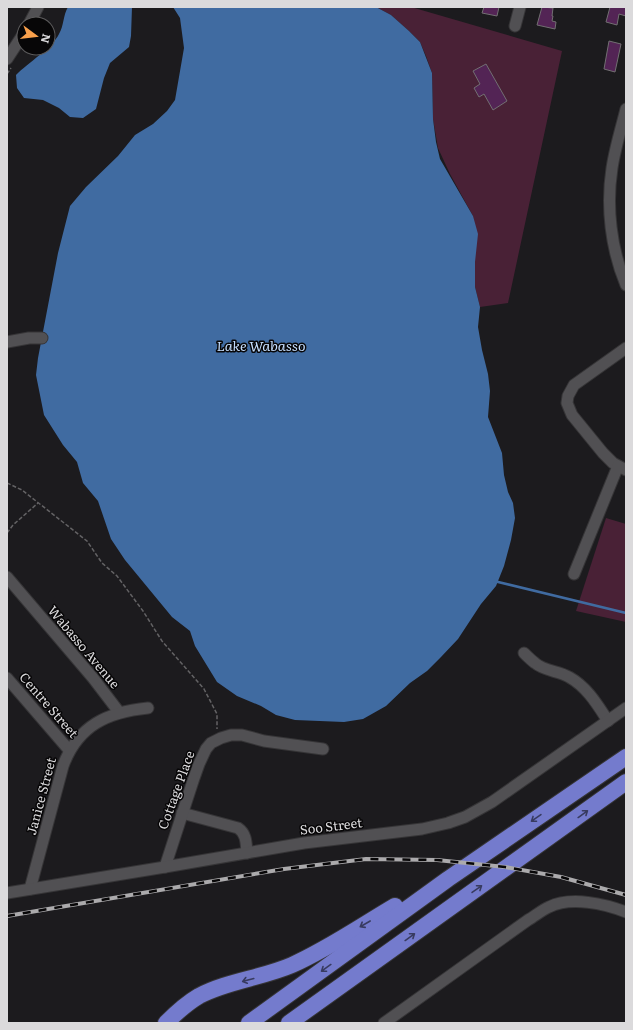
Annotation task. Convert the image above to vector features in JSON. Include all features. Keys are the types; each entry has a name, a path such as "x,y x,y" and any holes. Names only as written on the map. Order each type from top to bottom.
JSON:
{"highway":[{"path":"249,1023 448,879 626,757"},
{"path":"289,1023 626,782"},
{"path":"166,1023 198,996 223,986 258,977 290,966 310,956 418,893 448,879"},
{"path":"309,1023 355,976"}],"street":[{"path":"33,16 38,7"},
{"path":"515,26 520,7"},
{"path":"7,59 16,45"},
{"path":"626,109 615,150 609,193 612,236 616,256 626,285"},
{"path":"7,342 29,338 42,338"},
{"path":"574,574 622,468 603,453 572,415 567,403 568,396 574,385 626,348"},
{"name":"Wabasso Avenue","path":"7,577 93,678 119,712"},
{"path":"524,653 535,664 557,671 580,684 596,701 608,721"},
{"name":"Centre Street","path":"7,678 70,750"},
{"path":"119,712 148,708"},
{"name":"Soo Street","path":"7,893 304,843 429,828 448,823 465,817 492,802 626,708"},
{"name":"Janice Street","path":"30,889 63,766 70,750 79,737 92,726 119,712"},
{"path":"220,738 231,734 242,735 264,741 323,749"},
{"name":"Cottage Place","path":"165,867 194,775 211,743 220,738"},
{"path":"182,813 242,830 245,836 248,853"},
{"path":"384,1023 528,920 550,906 568,902 589,902 626,912"}],"path":[{"path":"7,482 22,490 87,541 102,563 117,576 143,611 162,641 204,689 217,714 217,729 220,738"},
{"path":"7,533 13,525 38,503"}],"shaded area":[{"path":"376,7 411,7 562,51 508,303 480,307 475,287 473,216 450,174 438,148 433,119 432,73 420,42 391,15"},
{"path":"606,518 626,524 626,622 576,611"}],"water":[{"path":"68,7 132,7 129,47 110,63 104,78 96,109 83,118 70,117 59,108 43,100 24,98 17,88 16,75 38,56 56,56 56,39 61,31"},
{"name":"Lake Wabasso","path":"173,7 376,7 391,15 420,42 432,73 433,119 440,159 473,216 478,234 475,262 475,287 480,307 478,327 490,391 488,417 502,453 504,475 508,492 513,503 515,518 511,540 504,566 496,586 481,604 458,639 427,671 410,683 386,706 363,719 344,722 295,720 276,715 261,706 237,696 217,682 195,646 190,631 172,617 125,560 111,539 98,501 83,483 77,462 63,445 44,415 36,375 38,358 58,253 70,206 86,187 118,156 135,135 153,124 167,111 175,100 184,48 180,18"}],"building":[{"path":"484,7 499,7 497,16 482,13"},
{"path":"542,7 553,8 552,21 556,22 555,29 537,25"},
{"path":"610,7 626,7 626,16 619,14 617,25 606,22"},
{"path":"609,41 621,44 615,72 604,69"},
{"path":"486,64 507,101 493,110 484,94 479,97 474,88 480,84 473,71"}],"waterway":[{"path":"494,581 626,613"}],"railway":[{"path":"7,916 284,869 366,859 437,860 505,867 561,877 626,895"}]}
